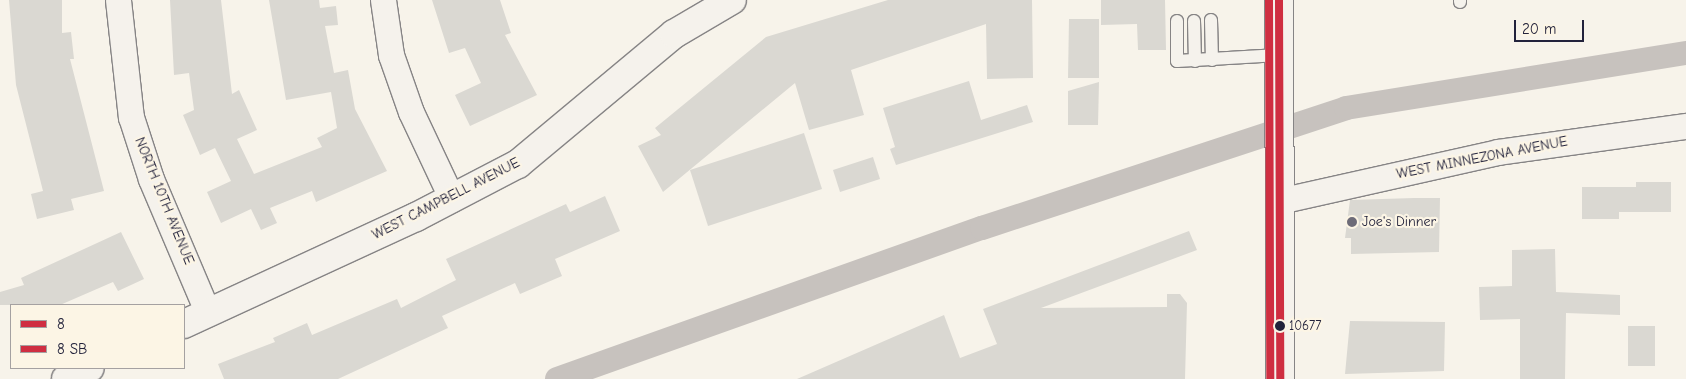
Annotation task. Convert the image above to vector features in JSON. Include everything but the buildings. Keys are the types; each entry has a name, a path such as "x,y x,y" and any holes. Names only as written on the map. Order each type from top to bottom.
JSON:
{"street":[{"name":"NORTH 10TH AVENUE","path":"118,0 131,117 151,179 208,311"},
{"path":"383,0 391,55 410,112 452,199"},
{"name":"WEST CAMPBELL AVENUE","path":"185,323 208,311 452,199 518,164 674,34 732,0"},
{"path":"1279,0 1280,379"},
{"name":"WEST MINNEZONA AVENUE","path":"1280,201 1498,152 1686,126"},
{"path":"66,379 88,369"}],"lane":[{"path":"1211,20 1212,60"},
{"path":"1177,21 1178,62 1279,55"},
{"path":"1194,21 1195,61"}],"waterway":[{"path":"557,379 982,228 1346,108 1686,53"}],"transit line":[{"path":"1269,0 1270,379"},
{"name":"8","path":"1279,0 1280,379"}],"place":[{"name":"Joe's Dinner","path":"1352,222"},
{"name":"10677","path":"1280,326"}]}
